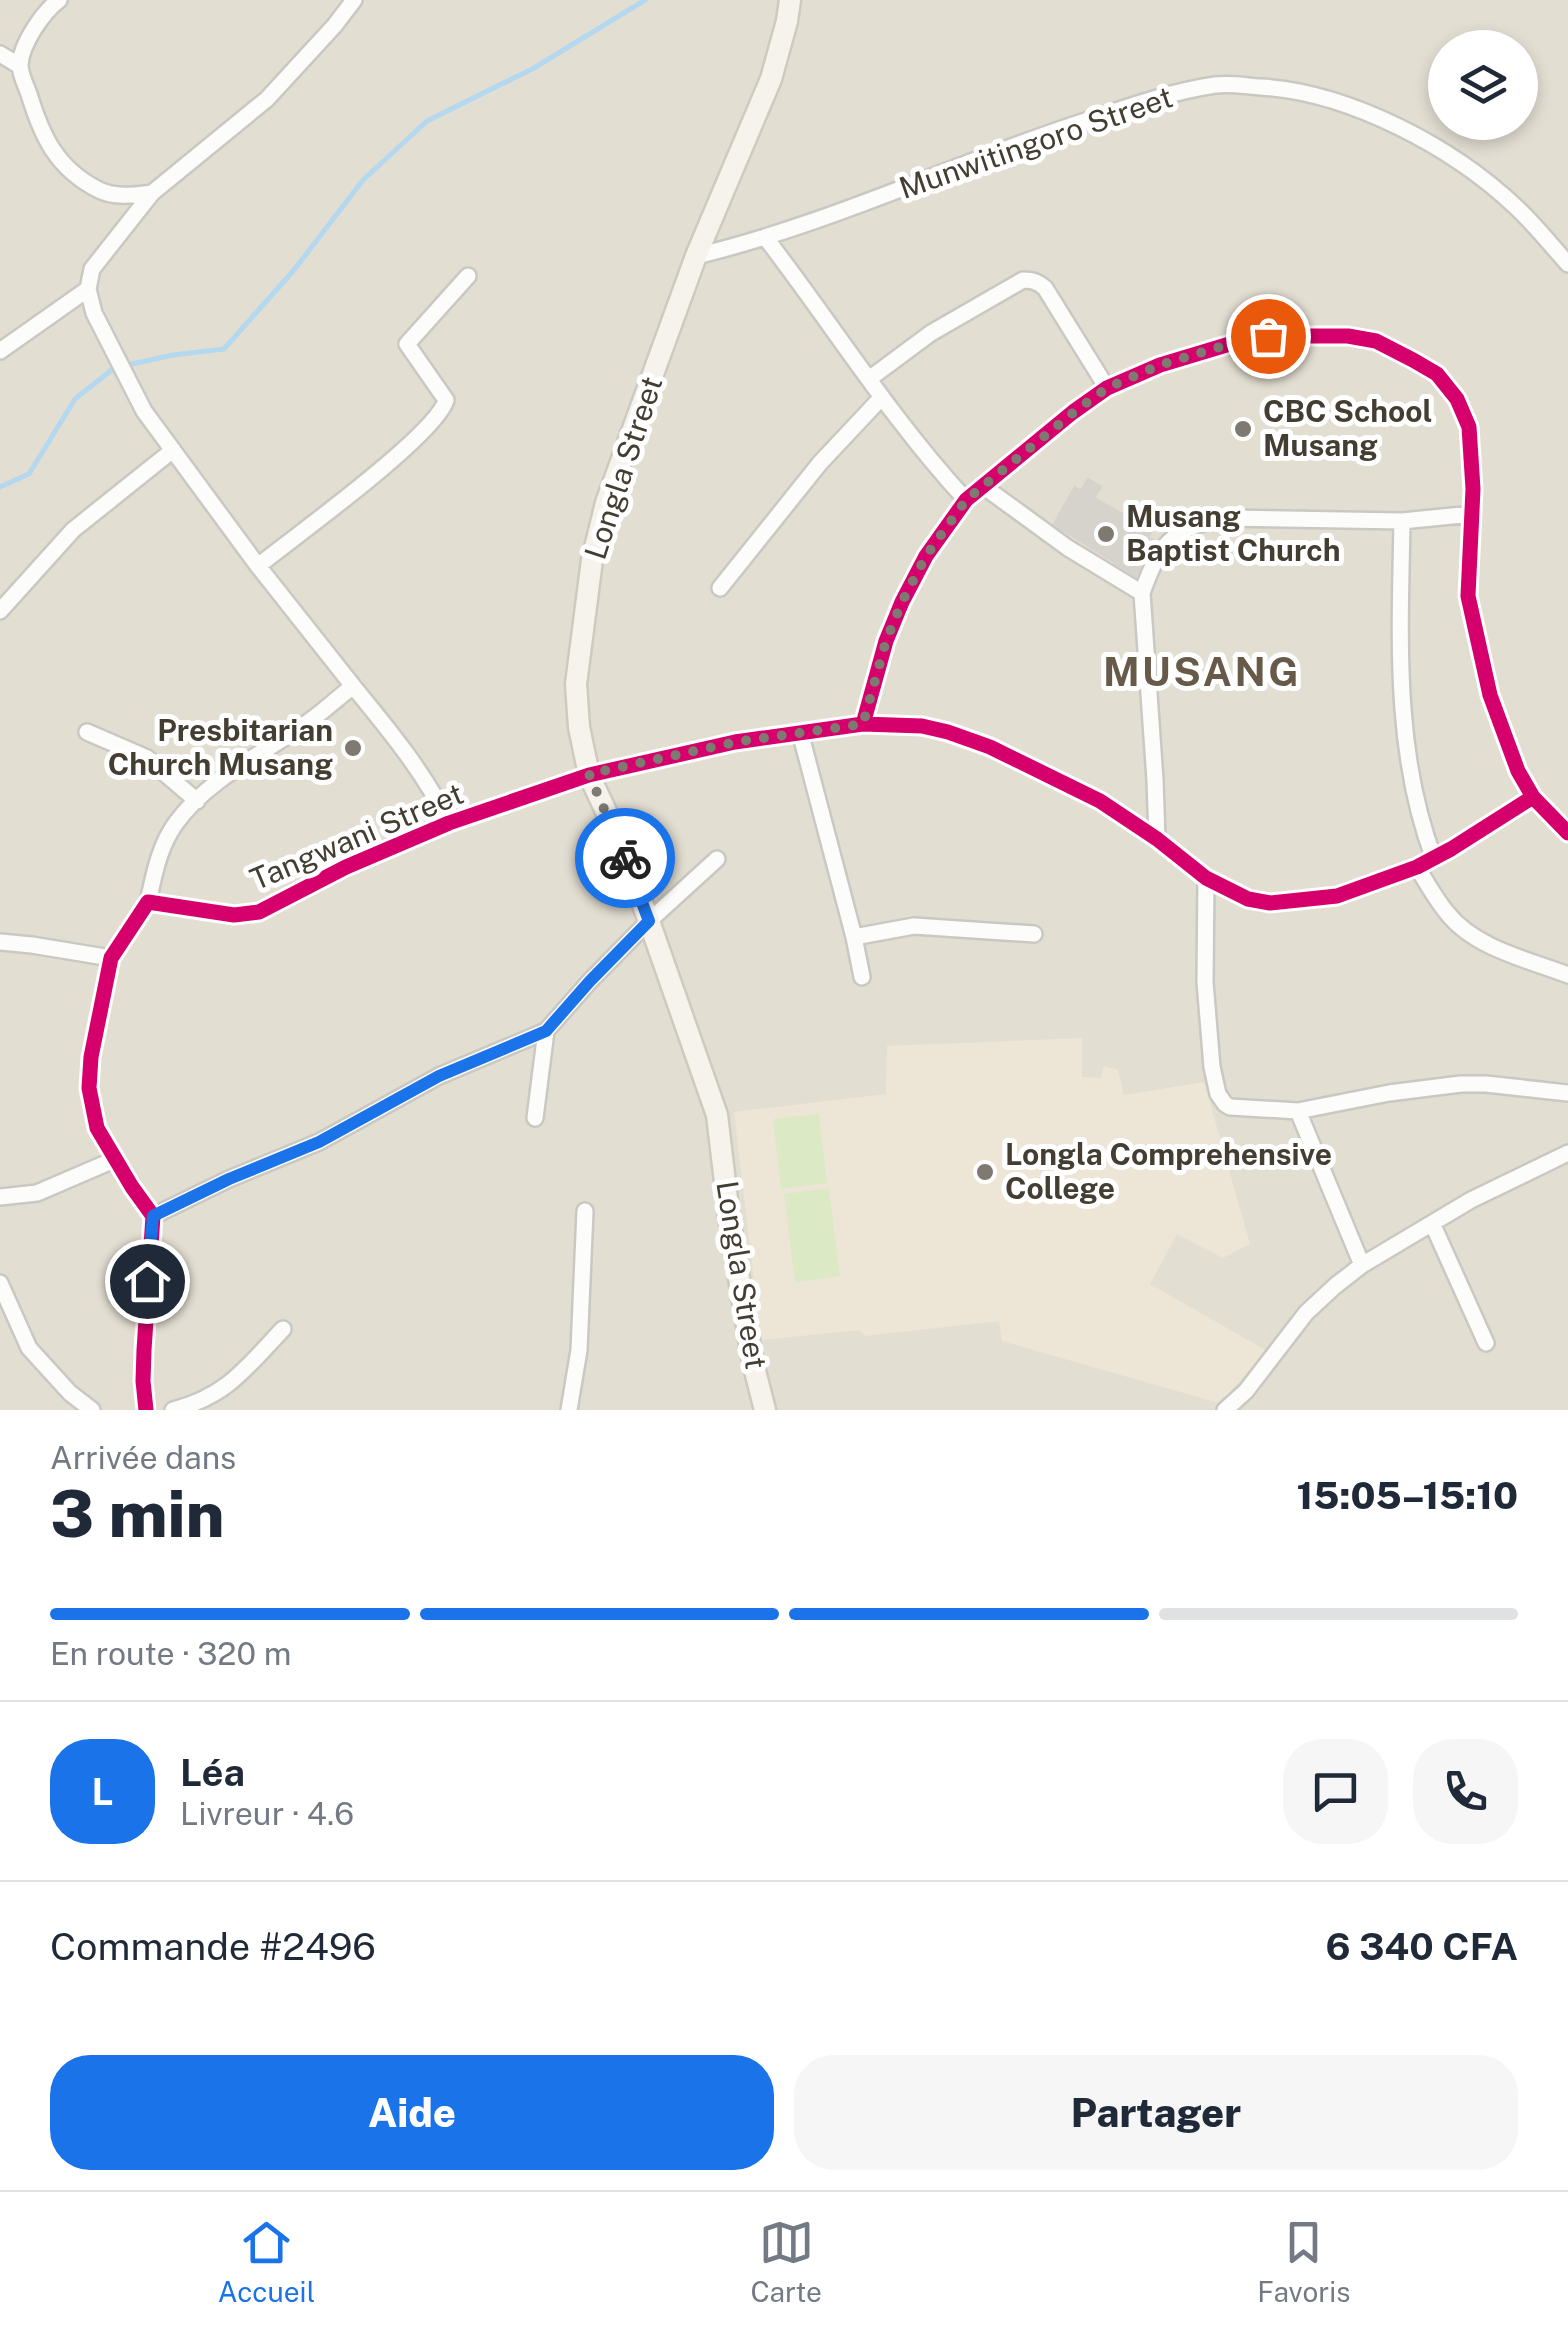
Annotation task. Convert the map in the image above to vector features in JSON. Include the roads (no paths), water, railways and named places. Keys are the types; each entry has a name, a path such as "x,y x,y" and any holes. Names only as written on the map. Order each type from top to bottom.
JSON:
{"main road":[{"name":"Longla Street","path":"766,1410 753,1362 730,1224 717,1115 649,921 589,774 579,727 576,684 592,560 606,502 696,256 771,79 790,0"}],"street":[{"path":"59,0 29,37 20,66 40,129 64,167 102,192 129,196 152,193"},
{"path":"354,0 267,99 152,193 92,269 88,289 94,313 137,398 258,566 406,751 449,823"},
{"path":"0,54 20,66"},
{"name":"Munwitingoro Street","path":"696,256 765,238 1046,133 1148,100 1218,84 1287,88 1347,104 1392,123 1461,163 1516,207 1568,264"},
{"path":"765,238 882,397 966,500"},
{"path":"258,566 402,452 443,411 446,400 407,344 468,276"},
{"path":"870,379 931,333 1023,280 1030,280 1045,288 1107,388"},
{"path":"0,350 88,289"},
{"path":"863,724 886,641 902,602 926,556 966,500 983,486 1107,388 1160,365 1268,336 1348,336 1376,342 1438,374 1457,399 1469,427 1474,490 1468,596 1490,695 1518,771 1533,797 1568,833"},
{"path":"720,588 820,463 882,397"},
{"path":"0,612 73,530 173,450"},
{"path":"983,486 1068,548 1142,593"},
{"path":"1156,839 1142,593 1166,542 1202,522 1225,518 1402,521 1472,514"},
{"path":"1402,521 1402,715 1422,826 1434,858"},
{"path":"146,1410 144,1350 153,1216 98,1128 89,1088 91,1057 111,958 148,902 162,848 176,822 196,800 249,758 310,721 352,686"},
{"name":"Tangwani Street","path":"148,902 234,915 259,912 449,823 589,774 736,742 863,724 922,726 990,747 1100,801 1206,878 1248,898 1270,903 1337,896 1417,867 1533,797"},
{"path":"88,732 148,758 196,800"},
{"path":"800,732 862,977"},
{"path":"153,1216 319,1142 439,1076 546,1031 649,921 717,859"},
{"path":"1417,867 1450,917 1470,934 1568,975"},
{"path":"1206,878 1206,982 1212,1067 1218,1094 1230,1107 1298,1110 1389,1092 1462,1084 1568,1093"},
{"path":"854,937 914,926 1034,934"},
{"path":"0,942 111,958"},
{"path":"535,1118 546,1031"},
{"path":"1298,1110 1362,1265"},
{"path":"1225,1410 1246,1392 1306,1314 1362,1265 1471,1200 1568,1153"},
{"path":"0,1197 36,1193 116,1158"},
{"path":"569,1410 579,1350 585,1211"},
{"path":"1432,1222 1486,1343"},
{"path":"0,1283 29,1348 70,1393 92,1410"},
{"path":"173,1410 217,1394 283,1329"}],"waterway":[{"path":"0,487 29,474 75,399 114,368 224,349 294,270 363,180 427,121 534,68 645,0"}],"place":[{"name":"CBC School Musang","path":"1243,429"},
{"name":"Musang Baptist Church","path":"1106,534"},
{"name":"Presbitarian Church Musang","path":"353,748"},
{"name":"Longla Comprehensive College","path":"985,1172"}],"district":[{"name":"MUSANG","path":"1202,672"}]}
